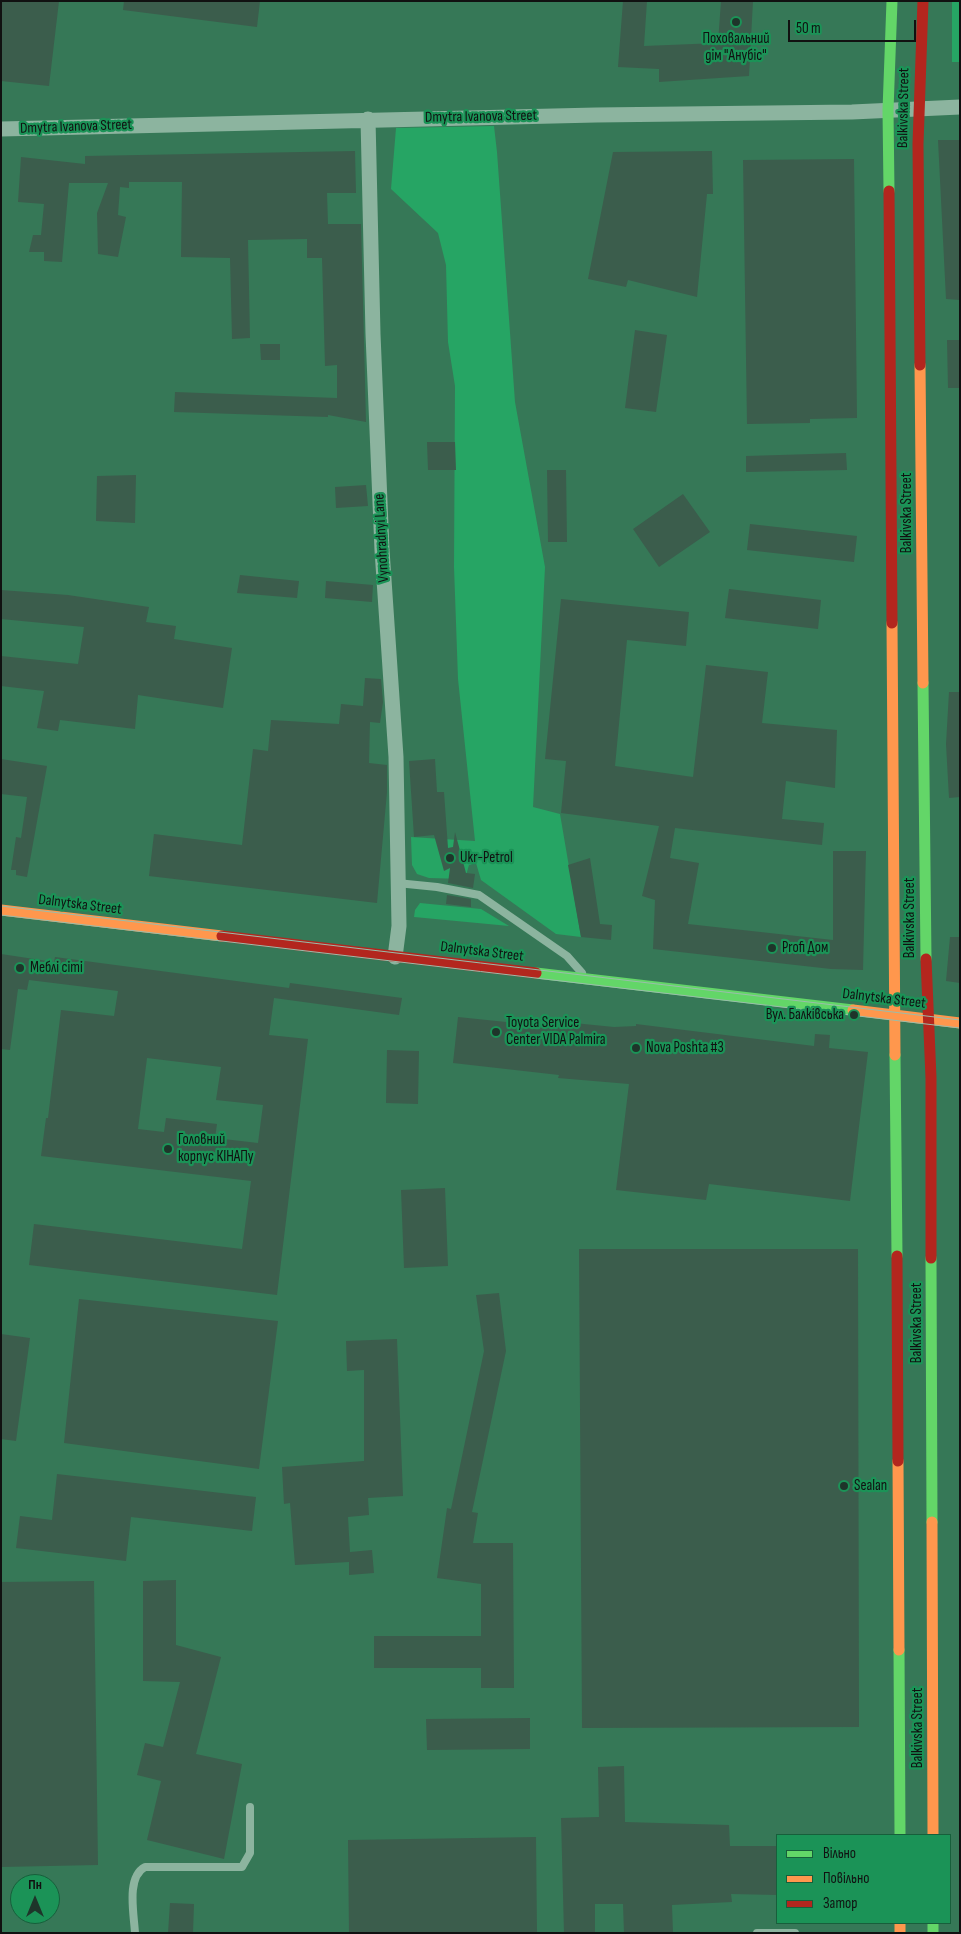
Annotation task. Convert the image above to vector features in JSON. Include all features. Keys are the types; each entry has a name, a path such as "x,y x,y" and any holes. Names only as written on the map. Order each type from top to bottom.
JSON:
{"main road":[{"name":"Balkivska Street","path":"892,1 888,110 896,1016 900,1834"},
{"name":"Balkivska Street","path":"923,1 919,108 926,960 931,1097 933,1834"},
{"name":"Dalnytska Street","path":"1,910 960,1023"}],"street":[{"name":"Dmytra Ivanova Street","path":"1,129 888,110 960,106"},
{"name":"Vynohradnyi Lane","path":"368,120 374,363 382,550 396,757 399,926 396,957"}],"lane":[{"path":"397,883 437,886 479,895 567,956 589,980"},
{"path":"135,1933 134,1881 139,1870 145,1867 242,1867 250,1853 250,1806"},
{"path":"757,1933 794,1933"}],"green space":[{"path":"952,1 960,1 960,62 952,62"},
{"path":"494,126 515,402 545,567 533,807 560,814 581,937 556,934 481,880 476,863 469,865 465,879 429,878 417,874 412,865 411,837 475,841 458,679 454,567 455,386 448,342 446,265 438,233 391,189 396,128"},
{"path":"420,903 481,909 509,926 414,917 415,910"}],"building":[{"path":"1,1 59,1 49,86 1,81"},
{"path":"124,1 260,1 257,27 123,10"},
{"name":"Поховальний дім \"Анубіс\"","path":"623,1 647,1 644,46 718,43 721,1 753,1 749,76 659,82 659,69 618,67"},
{"path":"938,140 960,140 960,300 946,299"},
{"path":"355,151 356,193 327,193 328,224 361,224 366,422 328,415 328,417 174,412 175,392 337,398 337,365 325,366 322,258 307,258 307,239 248,240 250,338 232,339 230,258 181,257 182,182 129,182 129,188 120,187 118,215 126,217 118,257 98,254 97,213 108,183 69,183 62,262 44,261 44,252 29,252 33,235 41,235 44,204 18,202 21,157 85,164 85,156"},
{"path":"712,151 713,194 707,194 697,297 628,280 626,287 588,279 613,152"},
{"path":"854,159 857,418 810,419 810,423 747,424 743,160"},
{"path":"635,330 667,335 656,412 625,408"},
{"path":"947,340 960,340 960,388 948,388"},
{"path":"260,344 280,344 280,360 261,360"},
{"path":"427,442 455,442 456,470 428,470"},
{"path":"846,453 847,470 746,472 746,456"},
{"path":"547,470 566,470 567,542 548,542"},
{"path":"136,475 135,523 96,521 97,476"},
{"path":"366,485 368,506 336,508 335,487"},
{"path":"683,494 710,532 659,567 633,529"},
{"path":"750,524 857,536 854,562 747,550"},
{"path":"240,575 299,581 297,598 237,593"},
{"path":"326,581 373,585 372,602 325,598"},
{"path":"729,589 821,600 818,629 725,618"},
{"path":"1,590 68,595 149,607 146,622 176,626 174,639 232,648 223,708 138,695 135,729 60,720 58,731 37,728 44,691 1,686 1,656 78,664 84,627 1,619"},
{"path":"561,599 689,612 686,646 627,640 615,766 693,777 706,665 768,672 762,723 837,730 835,788 786,781 782,819 824,823 822,845 675,828 670,858 699,863 688,924 833,940 833,851 866,851 863,970 831,969 653,949 655,900 642,896 659,826 561,813 566,761 545,759"},
{"path":"365,678 381,679 383,702 380,723 370,722 369,763 387,765 387,792 377,903 149,876 154,834 242,845 253,749 268,751 271,720 339,724 341,704 363,706"},
{"path":"949,692 960,692 960,797 949,798 946,744"},
{"path":"1,759 47,766 27,877 16,875 16,870 11,870 16,837 21,838 27,797 1,794"},
{"path":"435,759 437,792 444,792 448,848 453,847 455,832 466,873 475,874 473,888 448,883 450,868 444,871 434,835 414,837 409,761"},
{"path":"590,858 600,924 612,925 611,940 581,937 568,865"},
{"path":"447,895 471,899 471,907 446,904"},
{"path":"950,937 960,937 960,983 946,981"},
{"name":"Головний корпус КІНАПу","path":"1,954 54,962 55,957 289,988 290,983 402,998 399,1015 274,998 269,1035 308,1039 277,1295 29,1265 34,1224 242,1249 251,1181 41,1156 46,1118 48,1118 61,1010 114,1016 118,991 29,980 27,990 18,989 10,1050 1,1049","holes":["147,1058 221,1067 216,1100 263,1105 258,1143 215,1138 217,1124 166,1118 164,1132 138,1129"]},
{"path":"458,1017 564,1028 564,1022 614,1027 636,1026 636,1024 814,1046 815,1034 830,1035 829,1048 868,1052 850,1201 709,1184 706,1200 616,1190 629,1084 558,1078 559,1075 453,1063"},
{"path":"387,1050 419,1051 418,1104 386,1103"},
{"path":"445,1188 448,1266 404,1268 401,1190"},
{"path":"579,1249 858,1249 859,1727 582,1728"},
{"path":"499,1293 506,1351 472,1512 478,1513 473,1543 513,1543 514,1688 481,1688 481,1668 374,1668 374,1636 481,1636 481,1584 437,1578 447,1508 451,1509 484,1351 476,1295"},
{"path":"79,1299 278,1321 259,1469 64,1443"},
{"path":"1,1334 30,1338 16,1441 1,1439"},
{"path":"397,1339 403,1496 368,1498 369,1515 348,1517 350,1552 372,1550 374,1573 349,1575 349,1562 295,1565 290,1503 284,1504 282,1467 364,1461 364,1370 347,1371 346,1341"},
{"path":"57,1474 256,1497 252,1531 131,1517 126,1561 16,1548 20,1516 52,1520"},
{"path":"176,1580 176,1645 221,1657 196,1754 242,1764 224,1859 147,1840 161,1781 137,1775 145,1743 163,1747 180,1682 143,1681 143,1581"},
{"path":"94,1581 98,1865 1,1867 1,1582"},
{"path":"530,1718 530,1749 427,1750 426,1719"},
{"path":"624,1766 625,1822 729,1825 730,1846 776,1846 776,1895 731,1894 732,1902 672,1905 673,1933 624,1933 623,1904 595,1904 595,1933 564,1933 561,1818 599,1817 598,1767"},
{"path":"536,1837 537,1933 349,1933 348,1840"},
{"path":"170,1903 194,1904 193,1933 168,1933"}],"tram line":[{"path":"1,906 960,1020"},
{"path":"1,915 960,1028"}],"traffic: fast":[{"path":"889,191 888,110 892,1"},
{"path":"923,683 926,959"},
{"path":"536,973 853,1010"},
{"path":"895,1055 897,1256"},
{"path":"931,1258 932,1522"},
{"path":"899,1650 900,1834"},
{"path":"933,1924 933,1933"}],"traffic: slow":[{"path":"920,365 923,683"},
{"path":"892,623 895,1055"},
{"path":"1,910 222,936"},
{"path":"853,1010 960,1023"},
{"path":"898,1461 899,1650"},
{"path":"932,1522 933,1834"},
{"path":"900,1924 900,1933"}],"traffic: jam":[{"path":"920,365 918,144 923,1"},
{"path":"889,191 892,623"},
{"path":"222,936 536,973"},
{"path":"926,959 931,1078 931,1258"},
{"path":"897,1256 898,1461"}],"place":[{"name":"Поховальний дім \"Анубіс\"","path":"736,22"},
{"name":"Ukr-Petrol","path":"450,858"},
{"name":"Profi Дом","path":"772,948"},
{"name":"Меблі сіті","path":"20,968"},
{"name":"Вул. Балківська","path":"854,1015"},
{"name":"Toyota Service Center VIDA Palmira","path":"496,1032"},
{"name":"Nova Poshta #3","path":"636,1048"},
{"name":"Головний корпус КІНАПу","path":"168,1149"},
{"name":"Sealan","path":"844,1486"}]}
